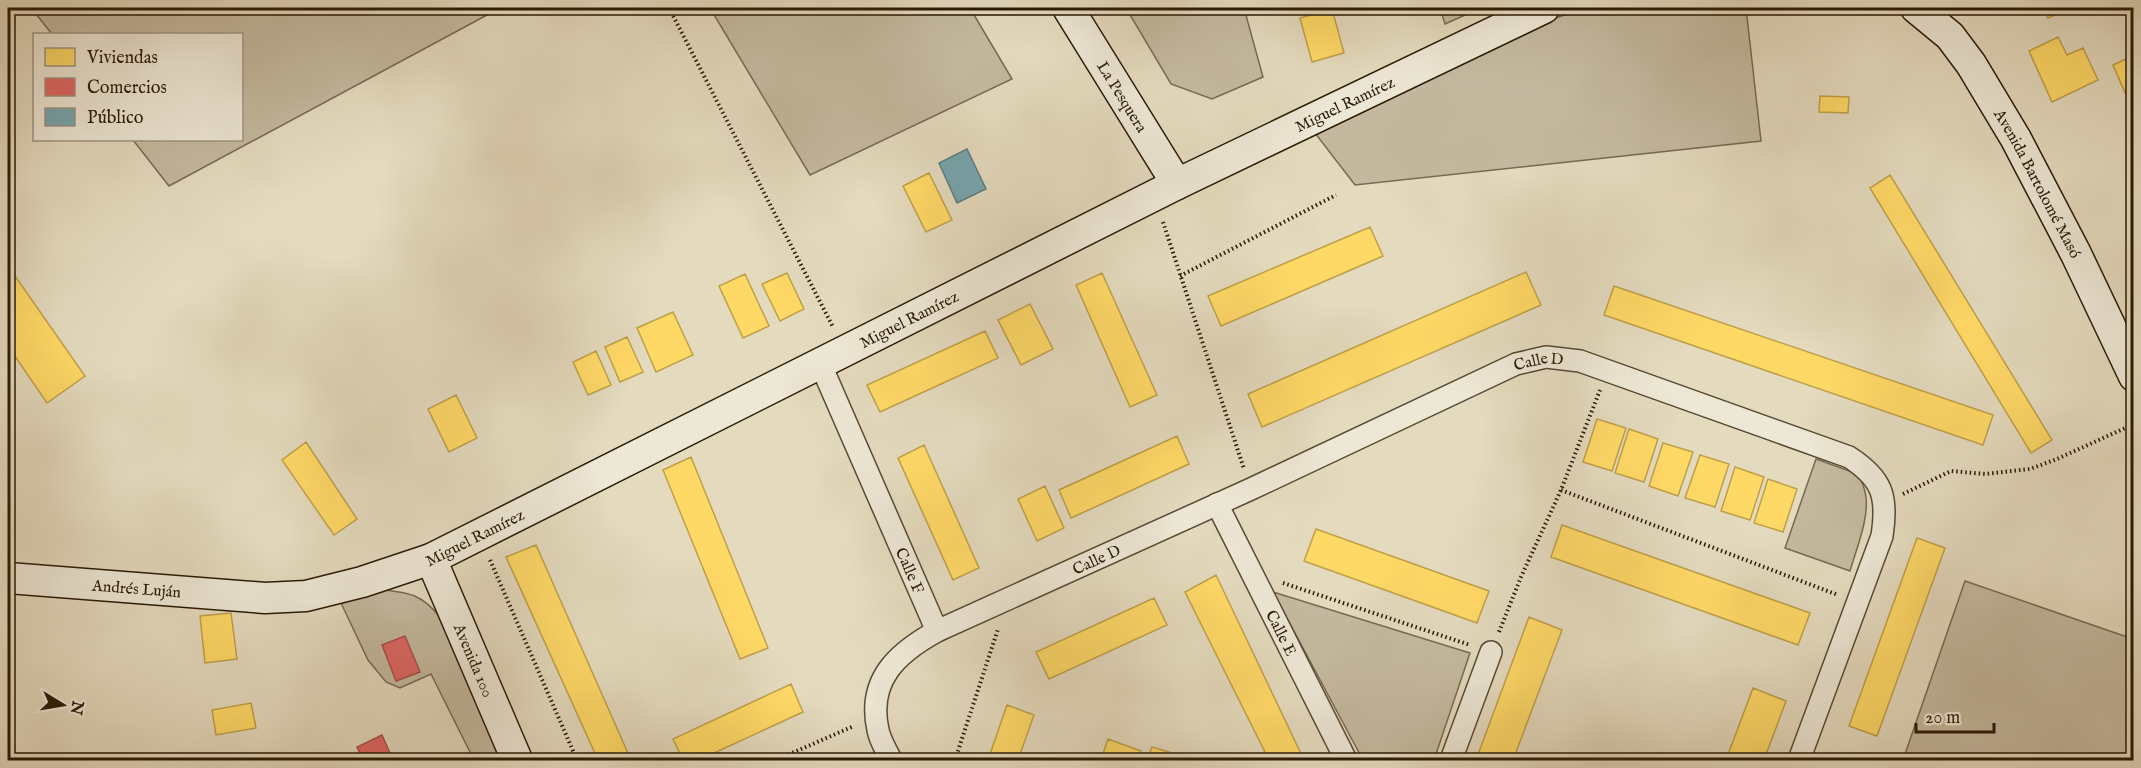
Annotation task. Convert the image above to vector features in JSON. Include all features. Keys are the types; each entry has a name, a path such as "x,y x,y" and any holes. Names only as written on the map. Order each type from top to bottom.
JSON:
{"street":[{"name":"La Pesquera","path":"1068,8 1166,190"},
{"name":"Miguel Ramírez","path":"265,598 306,596 362,582 431,559 1166,190 1544,8"},
{"name":"Avenida Bartolomé Masó","path":"1916,8 1950,36 1971,64 2016,139 2076,254 2133,376"},
{"name":"Calle F","path":"833,357 937,631"},
{"name":"Calle D","path":"937,631 1251,489 1516,364 1546,357 1580,361 1849,457 1867,468 1879,485 1885,517 1882,537 1799,760"},
{"name":"Calle E","path":"1217,504 1346,760"},
{"name":"Avenida 100","path":"431,559 517,760"},
{"name":"Andrés Luján","path":"8,578 265,598"},
{"path":"891,760 878,732 875,708 878,693 884,678 896,660 913,644 937,631"},
{"path":"1451,760 1491,652"}],"path":[{"path":"669,8 833,357"},
{"path":"1166,190 1180,276 1251,489"},
{"path":"1180,276 1336,195"},
{"path":"1251,572 1491,652 1521,577 1561,490 1608,371"},
{"path":"1884,502 1951,471 1985,474 2030,469 2133,424"},
{"path":"1561,490 1857,603"},
{"path":"479,535 577,760"},
{"path":"955,760 1007,599"},
{"path":"776,760 876,716"}],"shaded area":[{"path":"31,8 500,8 169,186 134,141 243,141 243,33 51,33"},
{"path":"710,8 970,8 1012,79 810,175"},
{"path":"1126,8 1244,8 1263,77 1212,99 1171,84"},
{"path":"1440,8 1481,8 1445,24"},
{"path":"1584,8 1746,8 1761,141 1355,185 1315,133 1553,19"},
{"path":"1816,459 1858,474 1864,488 1866,511 1850,571 1785,548"},
{"path":"1965,581 2133,639 2133,760 1903,760"},
{"path":"374,589 412,595 427,604 442,620 504,760 474,760 431,674 400,688 386,682 368,660 341,603"},
{"path":"1273,592 1470,653 1434,760 1363,760"}],"building: Viviendas":[{"path":"2043,8 2071,8 2048,18"},
{"path":"1332,9 1344,53 1312,62 1300,18"},
{"path":"2058,37 2067,55 2083,48 2098,80 2052,102 2029,51"},
{"path":"2132,56 2134,91 2126,95 2113,65"},
{"path":"1820,96 1849,97 1848,113 1819,112"},
{"path":"929,173 952,220 926,232 903,186"},
{"path":"1890,175 2052,440 2031,453 1870,188"},
{"path":"1370,227 1383,256 1221,326 1208,296"},
{"path":"8,266 85,376 47,403 8,346"},
{"path":"1526,272 1541,305 1262,427 1248,394"},
{"path":"787,273 804,309 780,321 762,284"},
{"path":"1102,273 1157,395 1130,407 1076,285"},
{"path":"745,274 769,326 743,338 719,286"},
{"path":"1614,286 1993,415 1983,445 1604,315"},
{"path":"1030,304 1053,349 1021,365 998,320"},
{"path":"673,312 693,355 656,372 637,328"},
{"path":"985,331 998,358 880,412 867,385"},
{"path":"627,337 643,372 620,382 605,347"},
{"path":"596,351 611,385 588,395 573,362"},
{"path":"456,395 477,438 449,452 428,409"},
{"path":"1597,419 1626,428 1612,471 1583,462"},
{"path":"1629,429 1658,439 1644,482 1615,473"},
{"path":"1177,436 1189,464 1071,518 1059,490"},
{"path":"306,442 357,519 334,535 282,460"},
{"path":"1663,443 1693,452 1678,496 1649,486"},
{"path":"924,445 979,568 953,580 898,458"},
{"path":"1700,455 1729,464 1715,507 1685,498"},
{"path":"691,457 768,648 740,659 663,470"},
{"path":"1735,467 1764,477 1750,520 1721,511"},
{"path":"1768,479 1797,489 1783,532 1754,523"},
{"path":"1045,486 1064,528 1037,541 1018,499"},
{"path":"1562,525 1810,613 1798,645 1551,557"},
{"path":"1316,529 1489,591 1477,623 1304,561"},
{"path":"1917,538 1945,548 1877,736 1849,726"},
{"path":"536,545 631,760 598,760 506,557"},
{"path":"1216,575 1304,760 1269,760 1185,592"},
{"path":"1154,598 1167,625 1049,679 1036,652"},
{"path":"231,613 237,659 205,663 200,616"},
{"path":"1529,617 1562,630 1513,760 1476,760"},
{"path":"791,684 803,712 699,760 683,760 673,739"},
{"path":"1753,688 1786,701 1764,760 1726,760"},
{"path":"251,703 256,728 216,735 212,710"},
{"path":"1007,705 1034,715 1018,760 988,760"},
{"path":"1108,739 1141,751 1138,760 1101,760"},
{"path":"1152,747 1186,757 1185,760 1147,760"}],"building: Comercios":[{"path":"405,636 420,672 396,681 382,645"},
{"path":"382,735 393,760 363,760 357,747"}],"building: Público":[{"path":"967,149 986,189 957,203 939,163"}]}
